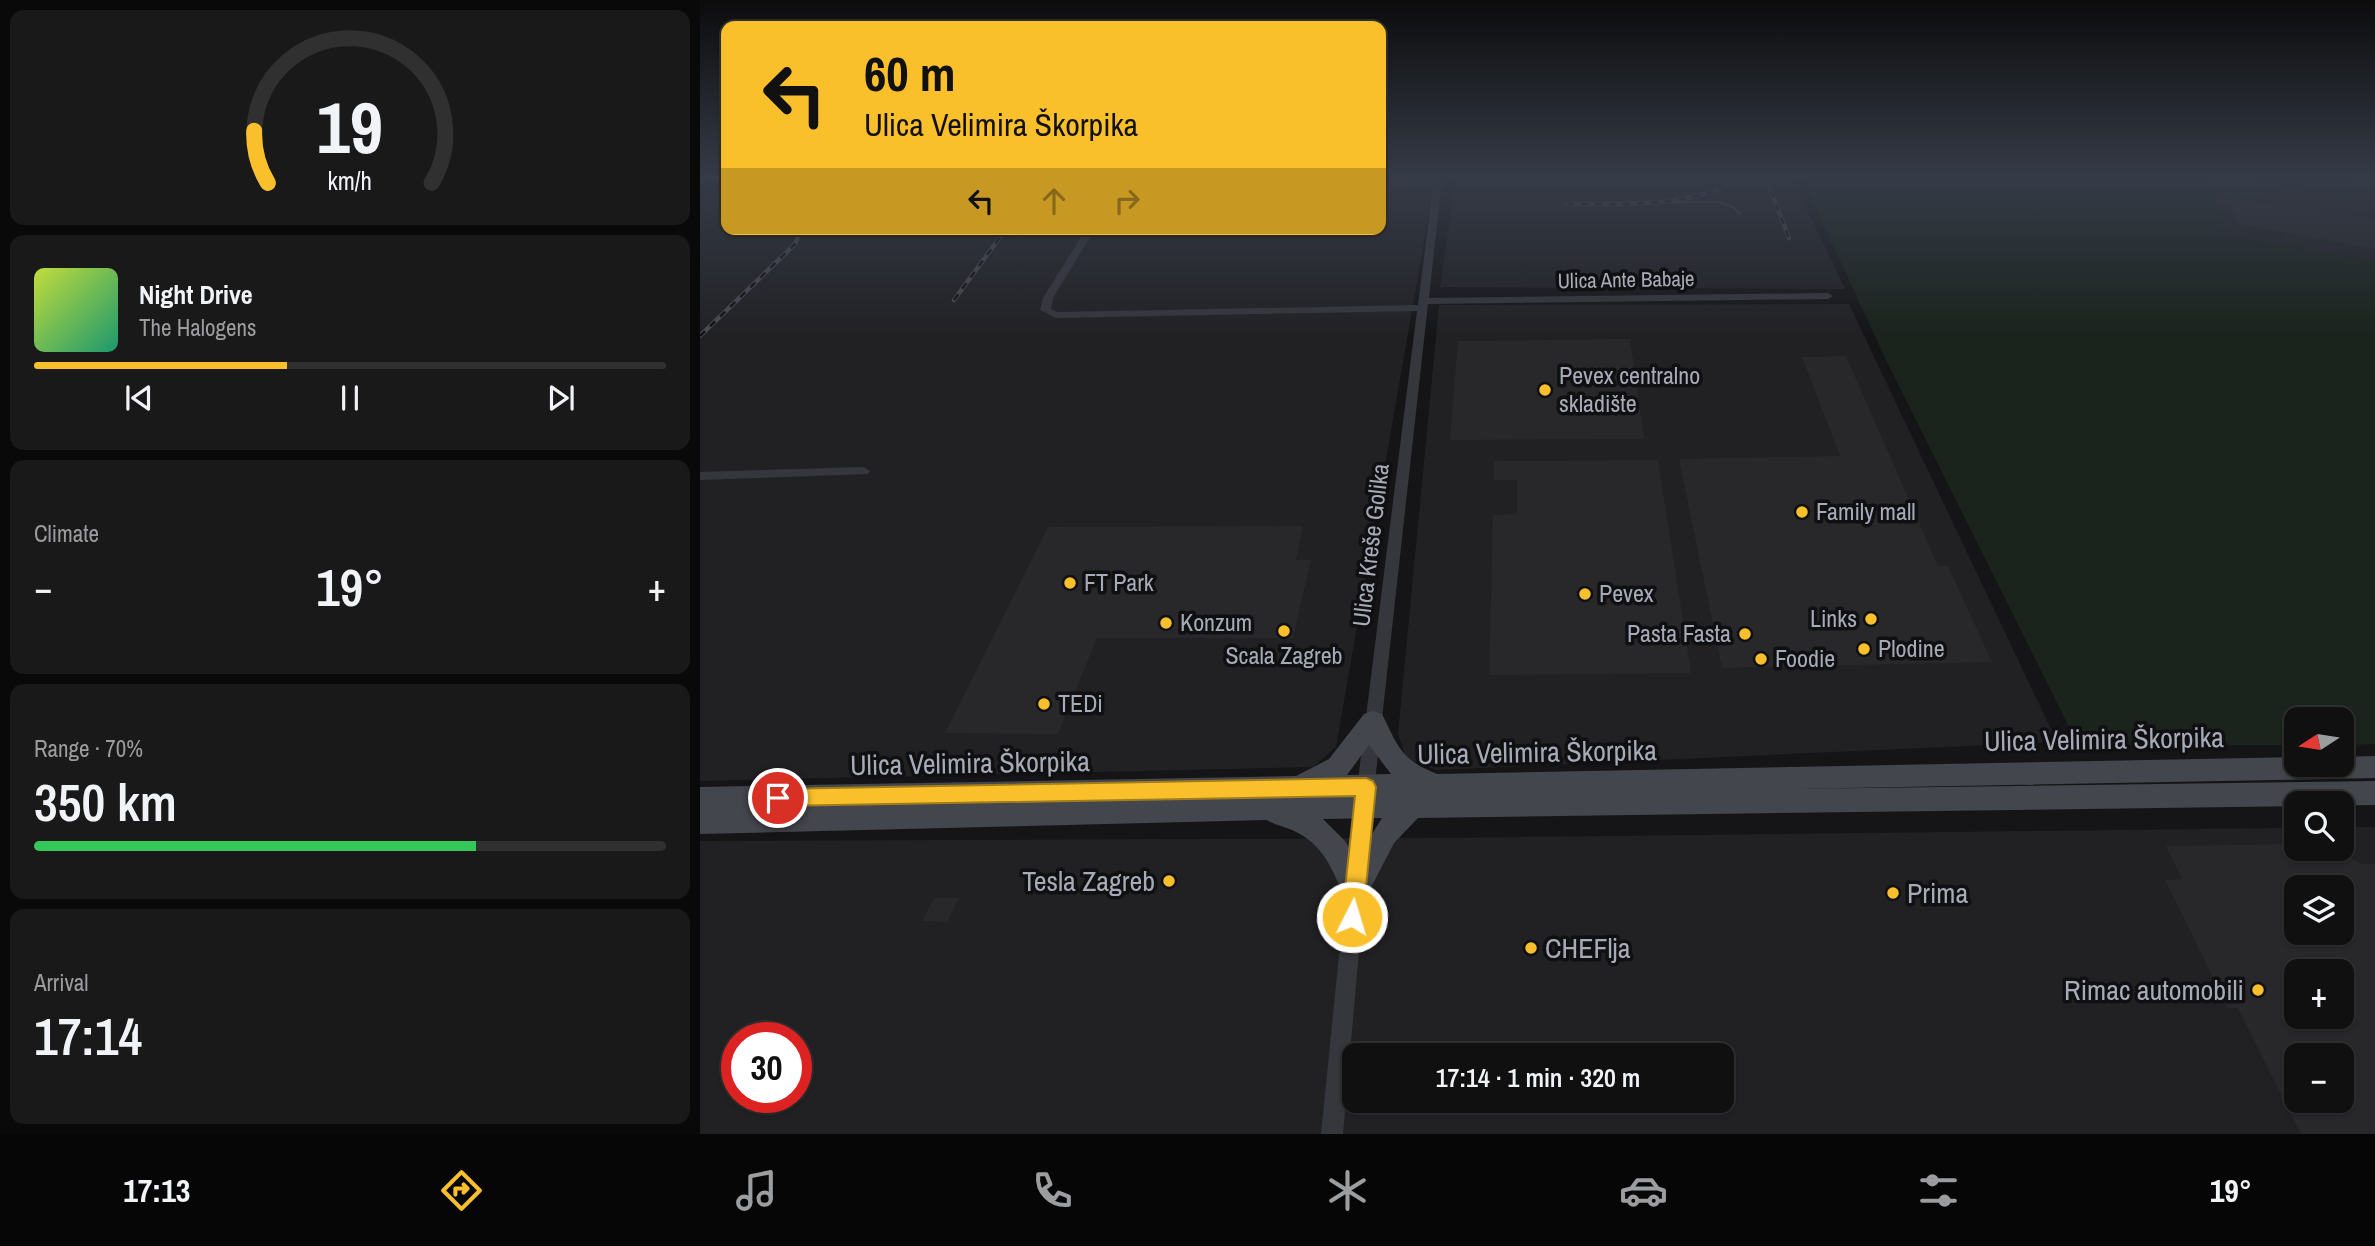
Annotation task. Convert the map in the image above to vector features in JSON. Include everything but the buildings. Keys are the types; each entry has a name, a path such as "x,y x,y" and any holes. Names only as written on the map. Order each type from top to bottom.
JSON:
{"main road":[{"path":"1373,720 1381,747 1389,759 1403,772 1438,785"},
{"path":"1289,789 1319,778 1338,767 1373,720"},
{"name":"Ulica Velimira Škorpika","path":"700,822 1255,808 1365,797 1438,785 2375,766"},
{"name":"Ulica Velimira Škorpika","path":"700,799 1289,789 1365,797 1412,806 2375,793"},
{"path":"1355,890 1385,834 1412,806"},
{"path":"1255,808 1307,824 1326,836 1345,864 1355,890"}],"street":[{"name":"Ulica Kreše Golika","path":"1332,1134 1373,720 1395,560 1432,231"},
{"path":"1087,235 1048,298 1045,310 1056,314 1093,315 1423,305"},
{"name":"Ulica Ante Babaje","path":"1423,305 1828,296"},
{"path":"700,476 864,471"}],"shaded area":[{"path":"700,231 721,231 721,235 1386,235 1386,231 1426,231 1336,747 1313,767 700,781"},
{"path":"1448,231 1817,231 1845,289 1440,287"},
{"path":"1826,231 2224,231 2225,236 2375,260 2375,744 2354,745 2354,707 2284,707 2284,745 2078,745 1886,360"},
{"path":"2222,231 2375,231 2375,260 2224,236"},
{"path":"2245,231 2272,231 2285,233 2286,237"},
{"path":"1849,304 2057,742 1436,770 1406,758 1398,734 1439,305"},
{"path":"2354,827 2375,827 2375,1134 700,1134 700,841 1435,838 2284,828 2284,861 2354,861"}],"railway":[{"path":"1786,231 1789,238"},
{"path":"700,336 795,244 799,235"},
{"path":"954,300 1002,235"}],"place":[{"name":"Pevex centralno skladište","path":"1545,390"},
{"name":"Family mall","path":"1802,512"},
{"name":"FT Park","path":"1070,583"},
{"name":"Pevex","path":"1585,594"},
{"name":"Links","path":"1871,619"},
{"name":"Konzum","path":"1166,623"},
{"name":"Scala Zagreb","path":"1284,631"},
{"name":"Pasta Fasta","path":"1745,634"},
{"name":"Plodine","path":"1864,649"},
{"name":"Foodie","path":"1761,659"},
{"name":"TEDi","path":"1044,704"},
{"name":"Tesla Zagreb","path":"1169,881"},
{"name":"Prima","path":"1893,893"},
{"name":"CHEFlja","path":"1531,948"},
{"name":"Rimac automobili","path":"2258,990"}],"route":[{"path":"778,798 1366,787 1352,917"}]}
